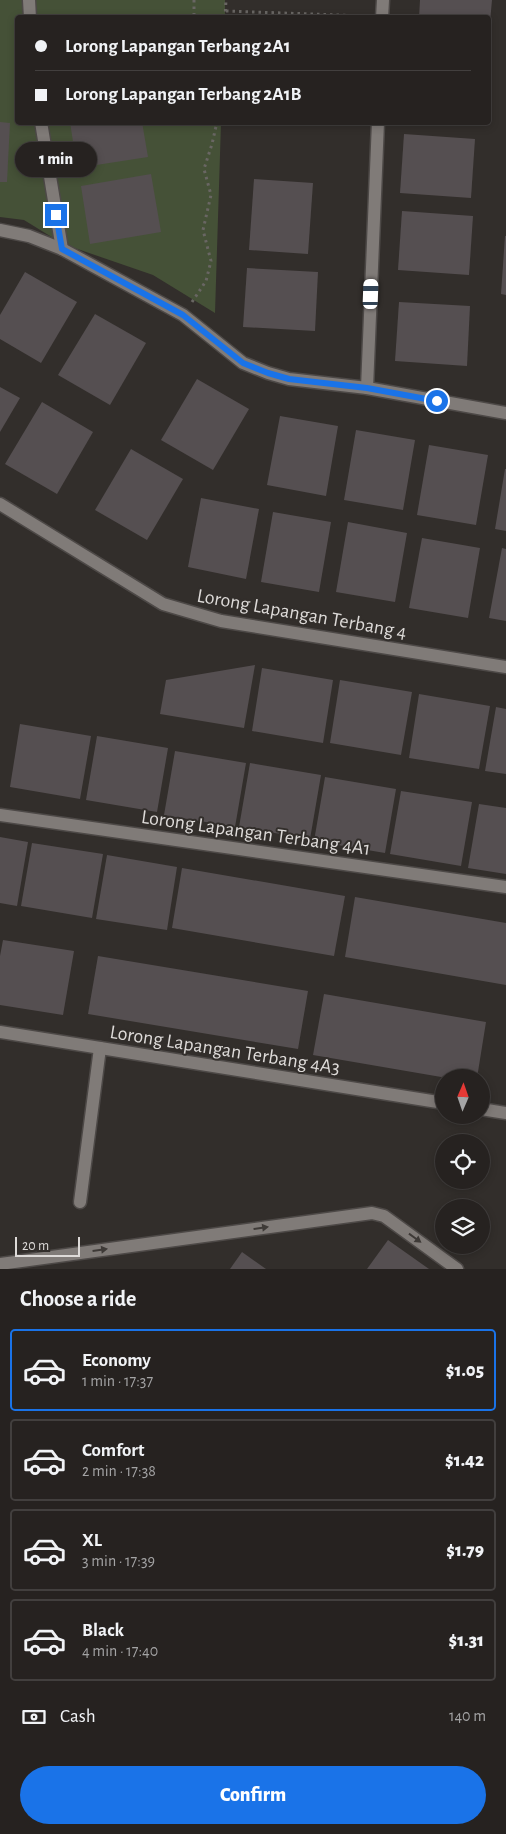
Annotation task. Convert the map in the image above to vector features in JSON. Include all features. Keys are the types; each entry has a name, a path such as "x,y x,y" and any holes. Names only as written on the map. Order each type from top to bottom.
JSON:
{"street":[{"path":"30,0 30,15"},
{"path":"382,15 383,0"},
{"path":"41,125 62,249"},
{"path":"367,388 378,125"},
{"path":"0,230 29,236 62,249 183,315 243,363 268,373 289,379 367,388 506,413"},
{"name":"Lorong Lapangan Terbang 4","path":"0,504 163,604 221,621 506,667"},
{"name":"Lorong Lapangan Terbang 4A1","path":"0,814 506,887"},
{"name":"Lorong Lapangan Terbang 4A3","path":"0,1032 435,1102"},
{"path":"80,1202 100,1048"},
{"path":"490,1110 506,1113"},
{"path":"0,1264 372,1213 384,1216 457,1269"}],"path":[{"path":"194,0 194,15"},
{"path":"225,15 226,0"},
{"path":"226,11 330,15"},
{"path":"183,315 206,282 210,261 203,230 211,195 204,169 216,125"}],"green space":[{"path":"0,0 225,0 225,15 15,15 15,125 221,125 215,313 153,275 63,244 24,220 0,217"}],"building":[{"path":"420,0 492,0 491,15 419,15"},
{"path":"0,122 10,123 7,182 0,182"},
{"path":"70,125 143,125 148,157 77,168"},
{"path":"404,134 475,139 471,198 400,193"},
{"path":"151,174 161,232 90,244 81,186"},
{"path":"254,179 313,183 308,254 249,250"},
{"path":"402,211 473,216 469,275 398,270"},
{"path":"506,236 506,295 501,294"},
{"path":"247,268 318,272 315,331 243,327"},
{"path":"25,272 77,302 41,363 0,339 0,315"},
{"path":"399,302 470,306 467,366 395,361"},
{"path":"95,314 146,343 110,405 58,375"},
{"path":"197,379 249,409 213,470 161,440"},
{"path":"0,387 20,398 0,432"},
{"path":"42,402 93,432 57,494 5,464"},
{"path":"280,416 338,426 326,496 267,485"},
{"path":"356,430 415,440 403,510 344,500"},
{"path":"429,445 488,455 476,525 417,515"},
{"path":"131,449 183,479 147,540 95,510"},
{"path":"506,469 506,531 495,529"},
{"path":"201,498 259,509 246,579 188,567"},
{"path":"273,512 331,522 319,592 261,582"},
{"path":"348,522 407,533 395,602 336,592"},
{"path":"422,538 480,548 468,618 409,608"},
{"path":"502,548 506,549 506,621 489,618"},
{"path":"255,665 244,728 160,714 166,680"},
{"path":"262,668 333,680 323,743 252,731"},
{"path":"340,680 412,692 401,755 330,743"},
{"path":"419,694 490,706 479,769 409,758"},
{"path":"496,707 506,709 506,774 485,771"},
{"path":"20,724 91,736 80,799 10,787"},
{"path":"97,736 168,748 157,812 86,800"},
{"path":"175,751 246,763 235,827 164,815"},
{"path":"250,763 321,775 310,839 239,827"},
{"path":"325,777 396,789 385,853 314,841"},
{"path":"401,791 472,802 461,866 390,854"},
{"path":"479,804 506,808 506,874 468,868"},
{"path":"0,837 28,842 17,906 0,903"},
{"path":"32,843 103,854 92,918 21,906"},
{"path":"107,855 177,867 167,930 96,919"},
{"path":"182,868 345,896 334,956 172,928"},
{"path":"355,897 506,923 506,985 345,957"},
{"path":"3,940 74,951 63,1015 0,1005 0,956"},
{"path":"98,956 308,991 298,1049 88,1014"},
{"path":"324,994 486,1022 478,1069 435,1069 435,1076 313,1055"},
{"path":"388,1240 429,1269 367,1269"},
{"path":"242,1252 266,1269 230,1269"}],"route":[{"path":"56,215 62,249 183,315 243,363 289,379 367,388 437,401"}]}
